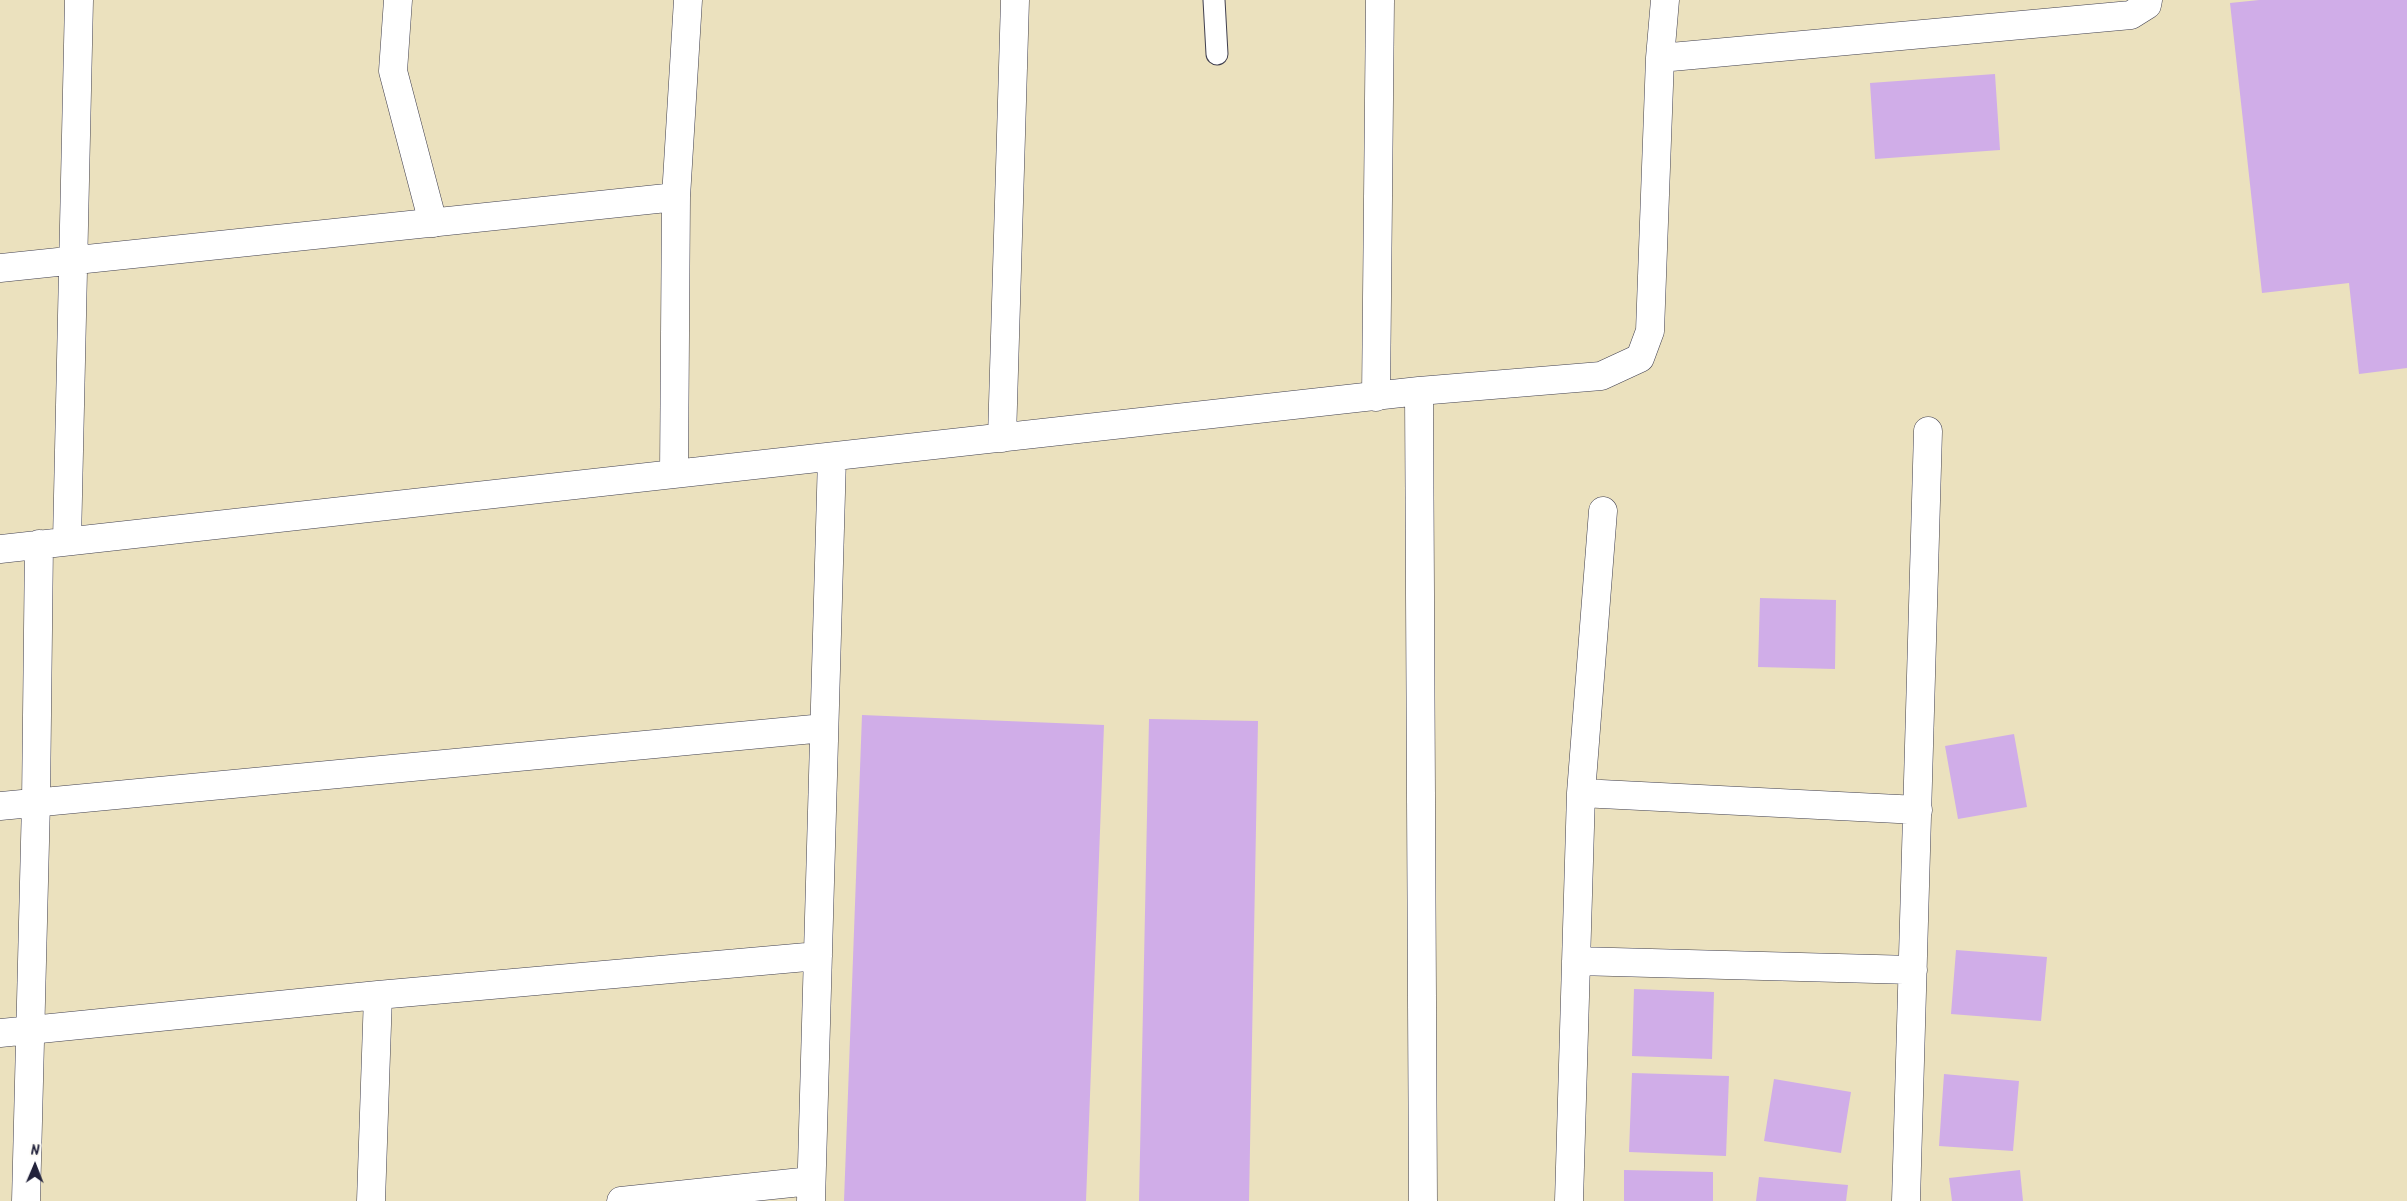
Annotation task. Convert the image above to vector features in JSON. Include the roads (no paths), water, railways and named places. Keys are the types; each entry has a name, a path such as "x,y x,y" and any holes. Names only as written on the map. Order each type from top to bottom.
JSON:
{"street":[{"path":"67,541 79,0"},
{"path":"398,0 393,71 433,223"},
{"path":"674,474 676,197 688,0"},
{"path":"1002,438 1015,0"},
{"path":"1376,397 1380,0"},
{"path":"0,549 1419,391 1601,376 1640,358 1650,331 1660,58 1665,0"},
{"path":"1660,58 2131,15 2147,5 2148,0"},
{"path":"0,268 676,197"},
{"path":"1419,391 1423,1201"},
{"path":"1906,1201 1928,431"},
{"path":"621,1201 811,1191 832,456"},
{"path":"1569,1201 1581,793 1603,511"},
{"path":"26,1201 36,802 39,544"},
{"path":"0,806 824,728"},
{"path":"1581,793 1918,810"},
{"path":"0,1033 378,995 818,956"},
{"path":"1576,961 1913,970"},
{"path":"371,1201 378,995"}],"lane":[{"path":"1214,0 1217,54"}]}
